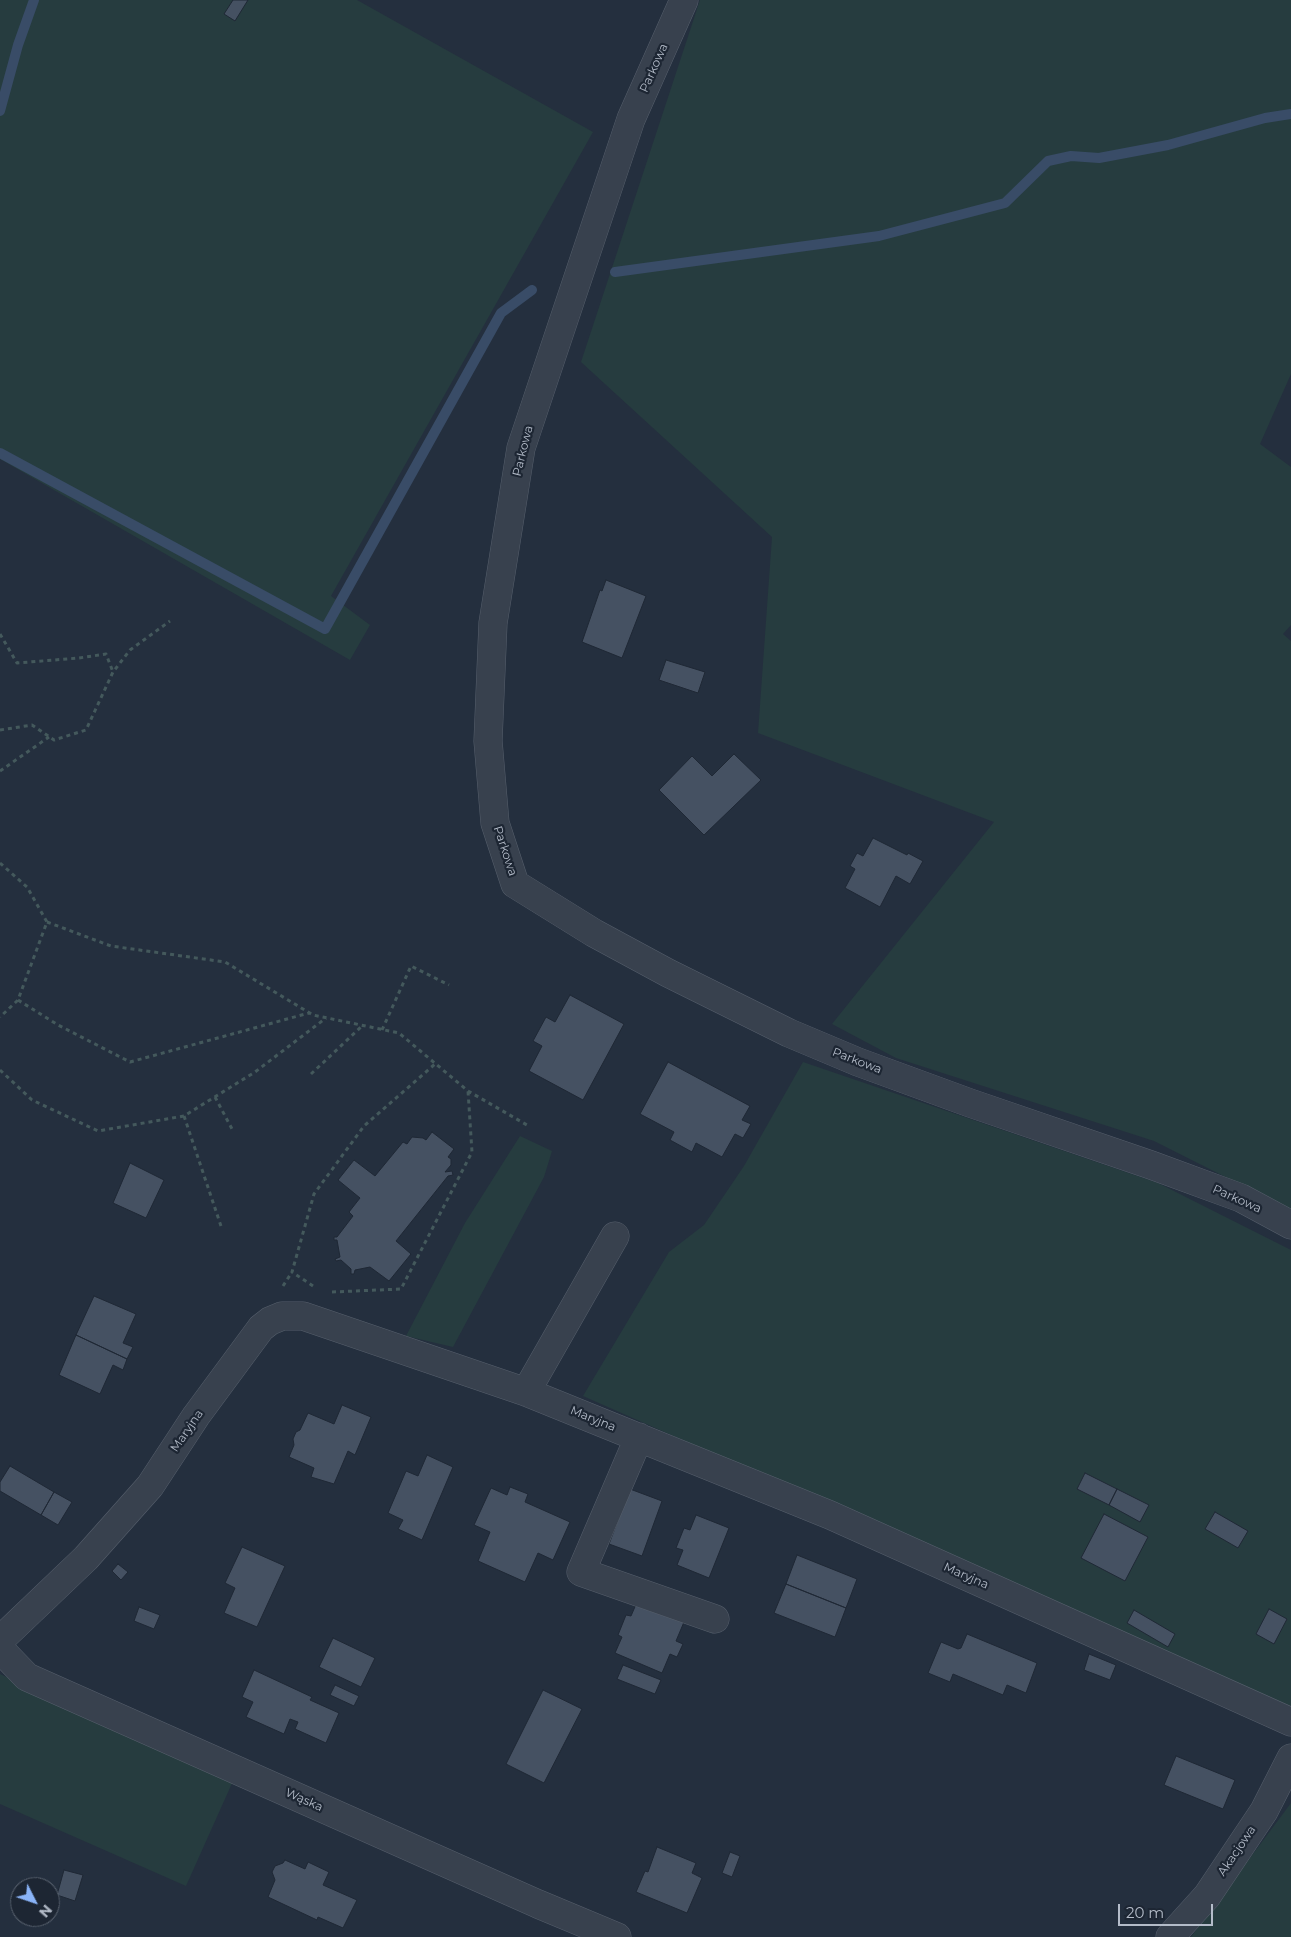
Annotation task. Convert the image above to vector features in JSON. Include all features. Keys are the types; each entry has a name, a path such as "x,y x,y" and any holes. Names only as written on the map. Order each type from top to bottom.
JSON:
{"street":[{"name":"Parkowa","path":"684,0 631,119 521,448 493,623 488,741 495,823 515,884 602,937 668,973 789,1033 858,1062 970,1103 1152,1165 1241,1198 1291,1225"},
{"path":"526,1392 615,1236"},
{"name":"Maryjna","path":"0,1640 86,1558 150,1486 196,1416 261,1328 270,1320 282,1316 303,1316 526,1392 830,1515 1291,1722"},
{"path":"639,1438 581,1572 715,1619"},
{"name":"Wąska","path":"0,1648 27,1677 538,1904 617,1937"},
{"name":"Akacjowa","path":"1170,1937 1207,1896 1264,1811 1291,1758"}],"path":[{"path":"0,730 32,725 54,740 86,730 113,672 130,650 170,621"},
{"path":"0,634 17,663 106,654 113,672"},
{"path":"0,771 49,737"},
{"path":"0,863 28,887 47,922 111,946 225,962 309,1013 399,1033 468,1091 527,1125"},
{"path":"0,1017 18,1000 47,922"},
{"path":"382,1030 411,966 450,985"},
{"path":"18,1000 58,1025 130,1062 309,1013"},
{"path":"0,1070 32,1100 98,1131 184,1116 255,1072 326,1018"},
{"path":"311,1074 363,1026"},
{"path":"280,1290 292,1272 314,1194 364,1126 435,1064"},
{"path":"323,1292 401,1289 472,1152 468,1091"},
{"path":"214,1097 232,1129"},
{"path":"184,1116 222,1229"},
{"path":"292,1272 315,1287"}],"green space":[{"path":"0,0 357,0 593,132 331,596 370,625 350,660 0,459"},
{"path":"700,0 1291,0 1291,374 1260,444 1291,467 1291,625 1283,634 1291,641 1291,1210 1154,1141 896,1058 832,1024 994,822 758,733 772,537 581,362"},
{"path":"803,1062 1158,1183 1291,1250 1291,1709 583,1396 669,1252 704,1225 744,1166"},
{"path":"520,1136 552,1151 544,1177 453,1347 406,1336 465,1223"},
{"path":"0,1674 233,1781 186,1886 0,1804"},
{"path":"1291,1803 1291,1937 1191,1937"}],"building":[{"path":"233,0 248,0 235,21 224,14"},
{"path":"606,580 646,596 622,658 582,642 600,590 602,591"},
{"path":"666,660 705,672 698,693 659,680"},
{"path":"734,754 761,780 704,835 659,790 692,756 712,776"},
{"path":"873,838 923,861 910,884 896,876 880,907 845,888 855,869 850,866 857,853 863,856"},
{"path":"570,995 624,1024 583,1100 529,1071 542,1046 533,1041 546,1017 555,1022"},
{"path":"668,1062 750,1106 742,1120 751,1124 743,1138 735,1134 722,1157 696,1143 692,1152 670,1140 674,1132 640,1114"},
{"path":"432,1132 454,1149 448,1157 451,1159 451,1165 445,1172 452,1171 453,1175 448,1176 396,1241 411,1254 389,1281 370,1267 355,1270 354,1274 351,1274 351,1269 341,1260 336,1261 335,1259 340,1257 337,1240 334,1240 334,1237 337,1237 353,1216 349,1212 360,1198 338,1180 354,1160 375,1176 403,1142 407,1144 412,1137 426,1140"},
{"path":"130,1163 164,1180 146,1218 113,1203"},
{"path":"94,1296 136,1314 123,1343 133,1347 127,1359 76,1335"},
{"path":"76,1335 127,1359 123,1370 113,1365 100,1394 59,1375"},
{"path":"342,1405 371,1417 355,1455 348,1451 334,1484 311,1477 314,1468 289,1457 294,1445 293,1439 296,1432 300,1430 308,1413 334,1424"},
{"path":"427,1455 453,1467 422,1540 398,1529 403,1520 388,1513 406,1471 418,1476"},
{"path":"10,1466 54,1492 41,1515 0,1491 0,1482"},
{"path":"1085,1473 1117,1489 1109,1505 1077,1489"},
{"path":"510,1487 528,1494 525,1502 570,1522 553,1560 538,1553 525,1582 478,1561 490,1532 474,1525 491,1488 507,1495"},
{"path":"630,1489 662,1501 642,1556 609,1544"},
{"path":"1117,1489 1149,1505 1140,1522 1109,1505"},
{"path":"54,1492 72,1502 58,1525 41,1515"},
{"path":"1215,1512 1248,1531 1238,1548 1205,1529"},
{"path":"1104,1514 1148,1537 1125,1581 1081,1558"},
{"path":"696,1515 729,1528 709,1578 677,1565 683,1550 676,1548 684,1528 690,1530"},
{"path":"242,1547 285,1566 257,1627 224,1613 235,1588 225,1583"},
{"path":"797,1555 857,1579 846,1608 786,1584"},
{"path":"118,1564 128,1572 121,1580 112,1571"},
{"path":"786,1584 846,1608 835,1637 774,1613"},
{"path":"637,1602 684,1622 676,1641 683,1644 677,1657 670,1654 662,1673 615,1653 622,1637 618,1635 626,1615 631,1616"},
{"path":"139,1607 160,1615 154,1629 134,1621"},
{"path":"1269,1609 1287,1619 1274,1644 1256,1634"},
{"path":"1134,1610 1175,1634 1168,1647 1127,1623"},
{"path":"967,1634 1037,1663 1026,1693 1007,1685 1003,1695 953,1674 950,1682 928,1673 941,1642 958,1649 961,1648"},
{"path":"333,1638 375,1658 361,1687 319,1667"},
{"path":"1089,1654 1116,1665 1110,1680 1084,1670"},
{"path":"623,1665 661,1680 655,1694 617,1679"},
{"path":"254,1670 312,1697 310,1700 339,1713 326,1743 295,1729 298,1722 290,1719 284,1734 246,1717 253,1702 242,1697"},
{"path":"335,1685 359,1696 354,1706 330,1695"},
{"path":"543,1690 582,1709 544,1783 506,1764"},
{"path":"1176,1756 1235,1780 1223,1809 1164,1785"},
{"path":"657,1847 696,1863 692,1873 702,1878 687,1913 636,1892 645,1871 648,1872"},
{"path":"730,1852 740,1856 732,1877 722,1873"},
{"path":"285,1860 305,1869 308,1862 329,1872 323,1885 357,1900 343,1928 318,1917 317,1920 268,1897 275,1880 272,1872 275,1866 283,1863"},
{"path":"64,1870 83,1875 75,1901 60,1896 60,1884"}],"waterway":[{"path":"0,111 18,45 34,0"},
{"path":"615,272 879,236 1005,203 1048,161 1071,156 1099,158 1168,145 1265,118 1291,114"},
{"path":"0,453 325,629 501,313 532,290"}]}
